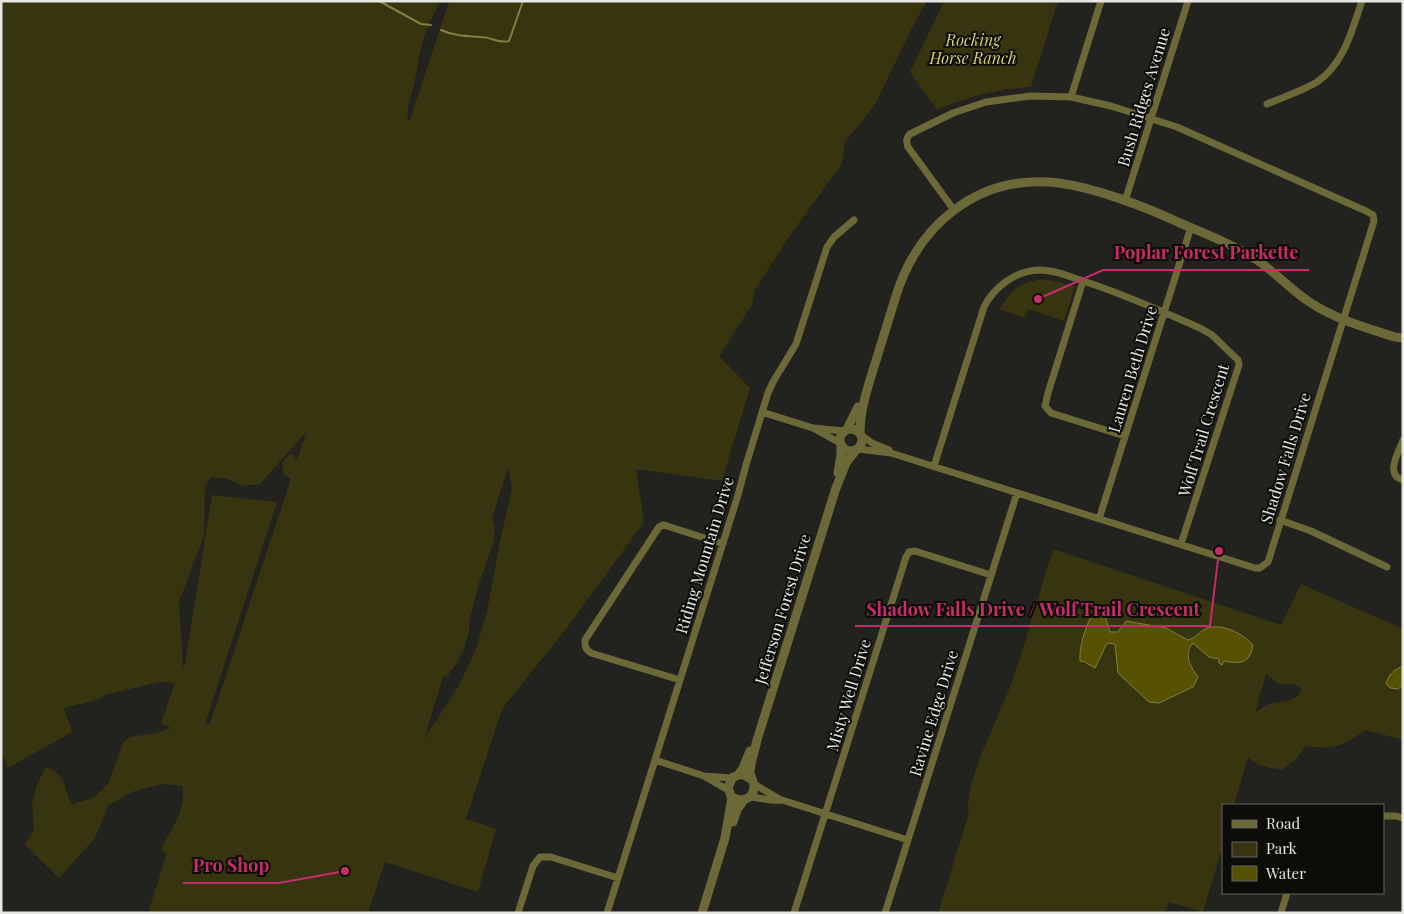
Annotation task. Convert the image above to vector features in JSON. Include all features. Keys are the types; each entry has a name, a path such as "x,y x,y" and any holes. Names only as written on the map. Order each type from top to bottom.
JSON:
{"street":[{"path":"1071,97 1101,1"},
{"name":"Bush Ridges Avenue","path":"1125,201 1188,1"},
{"path":"1267,104 1318,81 1337,62 1345,48 1362,1"},
{"path":"954,210 906,142 910,134 953,113 986,102 1030,96 1071,97 1111,106 1150,119"},
{"name":"Shadow Falls Drive","path":"857,450 868,449 887,454 891,453 1260,568 1268,562 1374,221 1373,216 1366,211 1213,142 1177,127 1150,119"},
{"path":"762,412 812,428 849,451 857,450 862,442 860,420 866,394 898,290 907,265 926,236 954,210 973,198 992,190 1036,182 1070,185 1156,212 1253,257 1310,302 1343,320 1400,339"},
{"name":"Riding Mountain Drive","path":"607,913 772,382 796,344 827,247 834,237 854,220"},
{"name":"Lauren Beth Drive","path":"1099,518 1191,228"},
{"name":"Wolf Trail Crescent","path":"934,466 984,307 998,287 1013,277 1033,271 1057,272 1123,294 1164,312 1212,335 1236,357 1239,365 1181,544"},
{"path":"1083,281 1045,406 1051,413 1125,436"},
{"path":"840,445 840,437 866,394"},
{"path":"812,428 854,429 860,434"},
{"name":"Shadow Falls Drive","path":"860,434 891,453"},
{"path":"1403,440 1393,467 1394,473 1403,480"},
{"name":"Jefferson Forest Drive","path":"836,488 841,455 840,445"},
{"name":"Jefferson Forest Drive","path":"752,782 750,770 756,740 836,488 846,463 857,450"},
{"name":"Ravine Edge Drive","path":"885,913 1017,492"},
{"path":"1280,520 1316,534 1387,567"},
{"path":"680,680 591,653 585,646 585,640 659,527 663,525 723,544"},
{"name":"Misty Well Drive","path":"825,814 909,552 915,551 991,575"},
{"name":"Jefferson Forest Drive","path":"735,776 743,768 756,740"},
{"path":"655,760 704,776 738,800 761,797 782,800 908,840"},
{"path":"704,776 746,775 752,782 782,800"},
{"path":"725,838 730,793 729,783 735,776"},
{"path":"702,913 725,838 737,810 753,792 752,782"},
{"path":"794,913 825,814"},
{"path":"1384,816 1403,818"},
{"path":"518,913 533,866 540,857 551,857 618,878"},
{"path":"1281,913 1287,894"}],"green space":[{"path":"1,1 440,1 422,45 408,106 409,122 449,1 927,1 875,105 845,142 842,164 791,234 755,290 752,305 719,356 750,388 722,481 636,469 644,522 567,628 502,709 466,819 496,829 478,892 385,862 368,913 148,913 167,853 163,852 162,847 181,810 183,802 182,786 165,784 149,787 132,792 108,806 95,838 59,878 25,845 34,829 32,805 37,784 46,767 62,778 72,804 93,798 108,784 124,741 130,737 157,733 171,728 161,723 175,683 160,682 104,695 100,699 64,708 72,732 8,768 1,750","holes":["307,431 297,460 293,455 289,455 282,463 284,474 291,479 210,724 205,724 277,502 212,495 183,667 179,602 204,536 205,486 212,477 229,479 242,486 260,484","508,468 512,489 487,612 476,649 459,685 424,739 443,677 448,675 464,649 478,586 493,544 495,528 492,518"]},
{"name":"Rocking Horse Ranch","path":"944,1 1058,1 1031,87 983,94 937,110 910,72"},
{"path":"1043,279 1075,286 1064,321 1028,309 1025,318 999,309 1008,296 1017,288"},
{"path":"1053,549 1281,625 1301,584 1403,629 1403,740 1366,730 1338,746 1305,746 1297,758 1282,770 1259,765 1248,757 1234,804 1222,804 1222,848 1203,912 1169,902 1164,913 938,913 969,813 969,797 977,767 1008,692","holes":["1266,674 1279,684 1293,684 1302,688 1296,697 1291,700 1270,704 1255,713"]}],"water":[{"path":"1099,614 1106,619 1110,632 1118,632 1126,621 1166,628 1188,640 1211,627 1224,628 1243,636 1253,645 1252,651 1247,659 1243,661 1224,661 1222,665 1219,663 1219,659 1209,657 1193,643 1188,651 1188,656 1192,669 1198,677 1193,687 1159,703 1149,702 1118,673 1115,644 1107,643 1095,668 1080,661 1081,644 1091,616"},
{"path":"1403,667 1403,685 1398,689 1390,688 1386,683 1388,678"}],"waterway":[{"path":"379,1 421,24 431,25"},
{"path":"441,30 456,35 485,37 502,42 509,41 523,1"}],"place":[{"name":"Poplar Forest Parkette","path":"1038,299"},
{"name":"Shadow Falls Drive / Wolf Trail Crescent","path":"1219,551"},
{"name":"Pro Shop","path":"345,871"}]}
